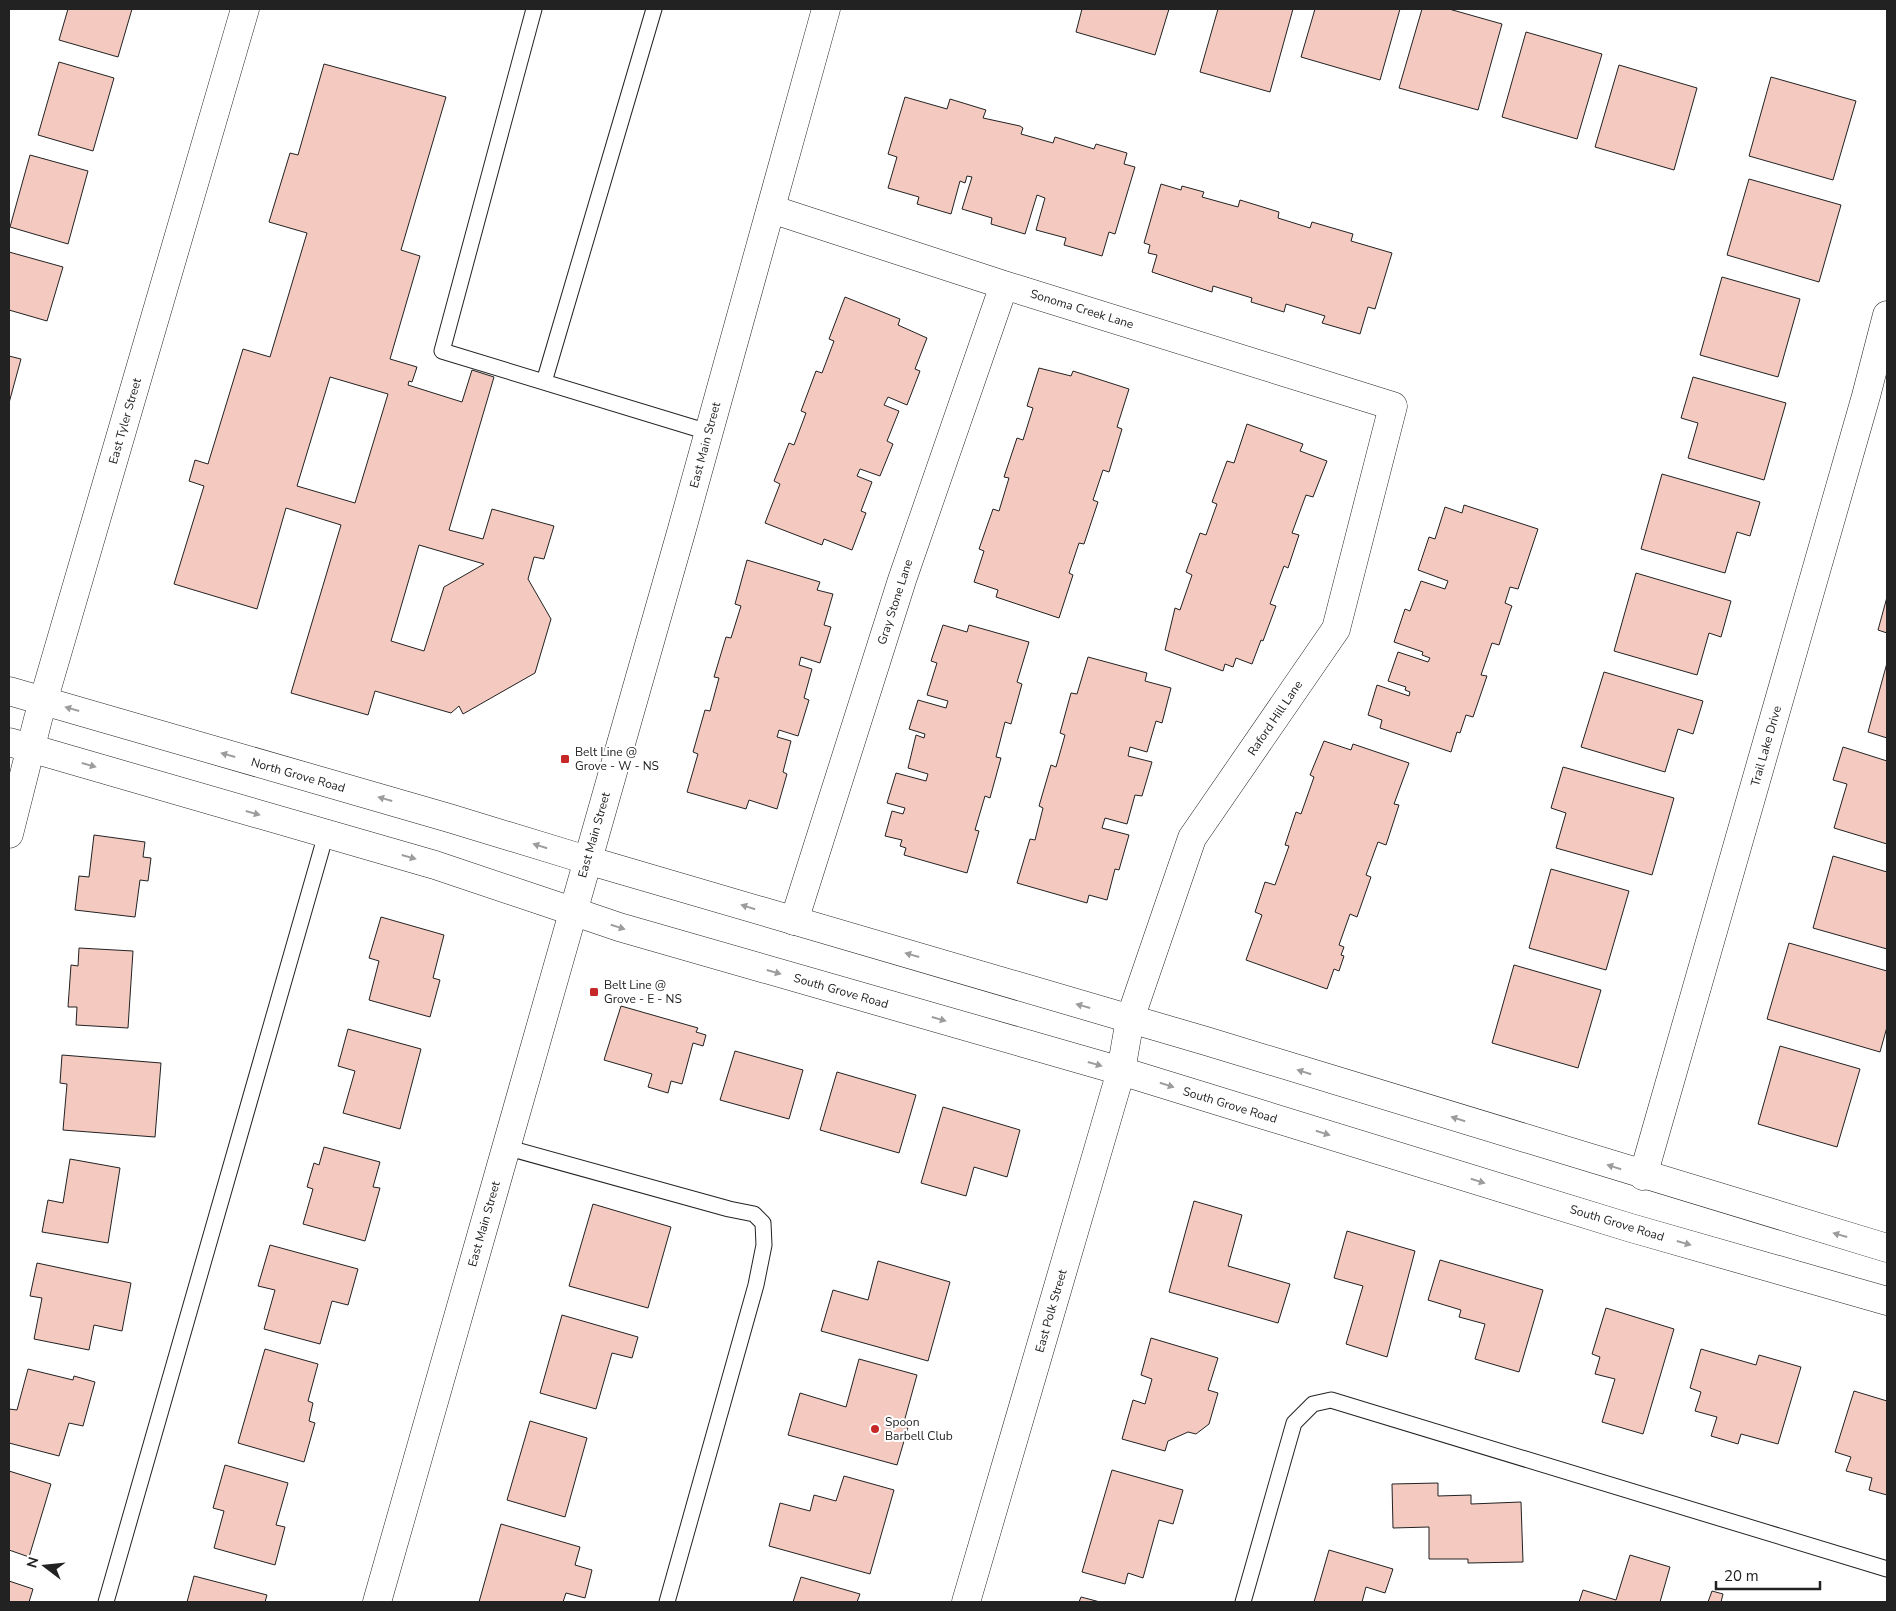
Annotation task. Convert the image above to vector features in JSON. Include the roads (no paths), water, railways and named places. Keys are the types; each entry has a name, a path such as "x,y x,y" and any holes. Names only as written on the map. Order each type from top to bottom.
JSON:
{"street":[{"name":"East Tyler Street","path":"9,834 20,745 43,701 246,9"},
{"name":"East Main Street","path":"377,1602 826,9"},
{"name":"Sonoma Creek Lane","path":"771,209 1004,285 1393,406"},
{"name":"Gray Stone Lane","path":"794,921 902,580 1004,285"},
{"name":"Trail Lake Drive","path":"1643,1176 1864,406 1887,315"},
{"name":"Raford Hill Lane","path":"1130,1020 1192,838 1336,629 1393,406"},
{"name":"North Grove Road","path":"9,691 449,818 587,860"},
{"path":"20,745 435,865 572,912"},
{"path":"587,860 1130,1020 1887,1248"},
{"name":"South Grove Road","path":"572,912 1121,1071 1631,1228 1887,1301"},
{"name":"East Polk Street","path":"966,1602 1121,1071 1130,1020"}],"lane":[{"path":"534,9 442,351 708,432"},
{"path":"544,382 654,9"},
{"path":"106,1602 326,834"},
{"path":"505,1147 729,1209 754,1214 763,1223 764,1245 756,1285 667,1602"},
{"path":"1243,1602 1294,1423 1313,1404 1331,1400 1887,1569"}],"place":[{"name":"Belt Line @ Grove - W - NS","path":"565,759"},
{"name":"Belt Line @ Grove - E - NS","path":"594,992"},
{"name":"Spoon Barbell Club","path":"875,1429"}]}
